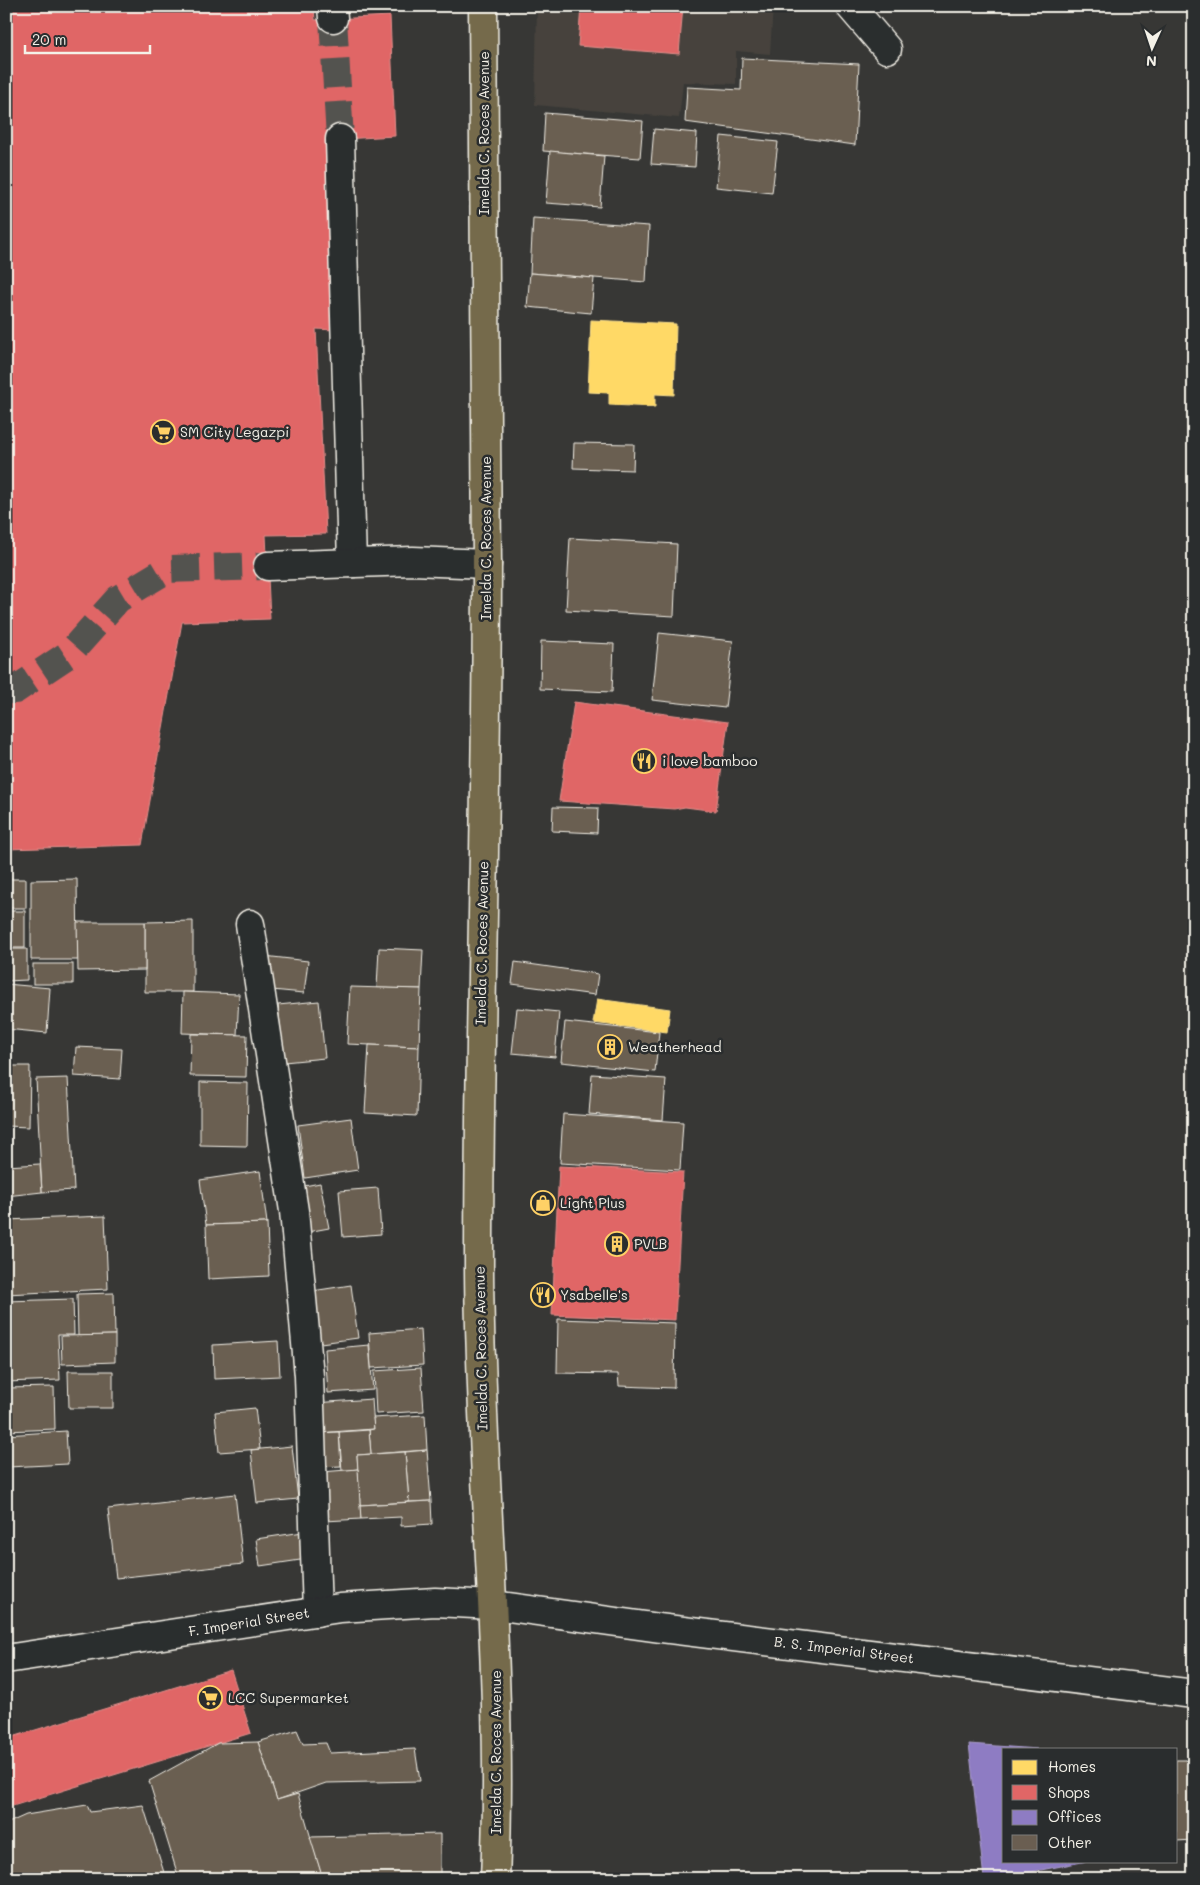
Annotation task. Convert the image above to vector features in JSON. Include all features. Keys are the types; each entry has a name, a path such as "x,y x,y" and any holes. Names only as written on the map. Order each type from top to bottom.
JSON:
{"main road":[{"name":"Imelda C. Roces Avenue","path":"483,6 487,564 479,1270 482,1420 494,1605 498,1814 495,1879"}],"street":[{"path":"850,6 887,48"},
{"path":"340,139 352,563"},
{"path":"268,566 413,561 487,564"},
{"path":"250,924 294,1211 309,1376 317,1612"},
{"name":"F. Imperial Street","path":"6,1659 317,1612 384,1604 435,1602 494,1605"},
{"name":"B. S. Imperial Street","path":"494,1605 660,1628 1194,1694"}],"shaded area":[{"path":"537,6 773,6 770,54 736,51 736,84 683,82 679,118 535,105"}],"building: Homes":[{"path":"591,320 676,324 674,395 655,394 655,407 609,405 609,393 588,392"},
{"path":"597,999 670,1009 667,1032 593,1023"}],"building: Shops":[{"name":"SM City Legazpi","path":"6,6 314,6 315,20 390,16 395,136 325,140 335,330 316,329 326,534 266,535 270,619 182,622 142,845 6,849"},
{"path":"581,6 683,6 679,54 578,46"},
{"name":"i love bamboo","path":"574,702 728,722 716,811 685,807 674,809 559,801"},
{"name":"PVLB","path":"559,1166 683,1172 675,1320 552,1315"},
{"path":"231,1670 251,1733 6,1808 6,1739"}],"building: Offices":[{"path":"969,1744 1023,1748 1002,1748 1002,1862 1082,1862 995,1879 984,1879"}],"building: Other":[{"path":"742,58 859,64 855,145 685,122 687,87 741,90"},
{"path":"545,113 643,121 640,158 543,151"},
{"path":"654,129 697,133 695,167 651,164"},
{"path":"721,136 778,142 772,193 716,187"},
{"path":"550,151 604,156 600,207 546,203"},
{"path":"533,218 649,226 646,282 530,273"},
{"path":"530,273 594,278 591,313 527,307"},
{"path":"574,443 634,444 633,470 573,468"},
{"path":"570,538 677,544 674,616 566,610"},
{"path":"659,633 733,641 725,708 652,700"},
{"path":"541,641 614,644 612,692 540,689"},
{"path":"553,807 598,808 597,833 552,831"},
{"path":"6,879 26,879 26,908 6,908"},
{"path":"77,879 78,960 31,960 31,880"},
{"path":"6,911 25,911 25,948 6,948"},
{"path":"193,921 193,992 145,992 145,922"},
{"path":"77,922 145,922 145,970 78,971"},
{"path":"379,948 423,950 421,989 377,988"},
{"path":"6,949 27,949 27,980 6,981"},
{"path":"264,956 308,961 304,993 261,989"},
{"path":"515,962 598,974 595,995 512,984"},
{"path":"33,964 73,964 73,984 33,984"},
{"path":"6,984 50,988 47,1033 6,1029"},
{"path":"350,987 421,989 419,1047 347,1044"},
{"path":"183,992 239,994 237,1035 182,1033"},
{"path":"319,1001 325,1058 284,1062 278,1005"},
{"path":"517,1008 559,1012 555,1057 512,1053"},
{"name":"Weatherhead","path":"565,1022 659,1032 655,1072 561,1062"},
{"path":"191,1034 247,1035 246,1077 190,1076"},
{"path":"369,1045 419,1047 417,1116 365,1113"},
{"path":"76,1047 122,1049 120,1079 74,1076"},
{"path":"6,1066 30,1066 29,1127 6,1126"},
{"path":"592,1074 666,1079 663,1120 589,1114"},
{"path":"68,1078 74,1190 42,1192 36,1079"},
{"path":"200,1082 248,1083 247,1146 200,1145"},
{"path":"563,1114 683,1122 680,1170 560,1163"},
{"path":"351,1118 358,1170 305,1178 298,1125"},
{"path":"40,1164 42,1192 6,1196 6,1166"},
{"path":"260,1171 267,1223 206,1225 200,1180"},
{"path":"320,1183 329,1228 302,1233 294,1188"},
{"path":"378,1188 381,1234 343,1237 339,1191"},
{"path":"105,1216 108,1289 6,1294 6,1220"},
{"path":"267,1223 269,1276 208,1279 206,1225"},
{"path":"351,1285 358,1338 313,1344 306,1292"},
{"path":"114,1293 115,1335 78,1336 77,1294"},
{"path":"73,1299 74,1335 58,1335 60,1380 6,1382 6,1301"},
{"path":"558,1319 675,1323 674,1388 619,1386 618,1374 557,1373"},
{"path":"421,1329 423,1365 371,1368 369,1333"},
{"path":"115,1335 115,1362 62,1364 61,1336"},
{"path":"278,1341 280,1376 214,1379 213,1345"},
{"path":"369,1345 373,1390 328,1393 325,1349"},
{"path":"421,1368 424,1411 376,1414 374,1371"},
{"path":"68,1371 113,1371 113,1408 69,1408"},
{"path":"54,1387 55,1429 6,1431 6,1388"},
{"path":"372,1399 374,1429 317,1433 315,1403"},
{"path":"255,1408 260,1449 219,1452 215,1412"},
{"path":"425,1415 427,1450 371,1454 369,1430 374,1429 373,1418"},
{"path":"369,1430 371,1454 357,1455 358,1469 342,1471 339,1432"},
{"path":"66,1431 68,1464 8,1467 6,1435"},
{"path":"339,1432 341,1466 319,1467 317,1433"},
{"path":"292,1446 298,1499 257,1503 251,1450"},
{"path":"427,1450 431,1501 409,1502 405,1452"},
{"path":"405,1452 409,1502 360,1505 357,1455"},
{"path":"358,1469 361,1519 325,1521 322,1472"},
{"path":"235,1494 243,1564 116,1578 108,1509"},
{"path":"431,1501 432,1524 401,1526 401,1517 361,1519 360,1505"},
{"path":"303,1532 307,1559 260,1566 256,1539"},
{"path":"297,1730 303,1744 326,1743 330,1753 415,1749 420,1781 326,1783 277,1800 258,1742"},
{"path":"258,1742 277,1800 298,1794 323,1879 179,1879 149,1781 218,1743"},
{"path":"1178,1760 1194,1760 1194,1840 1178,1841"},
{"path":"87,1805 90,1812 143,1805 166,1879 6,1879 6,1824 26,1815"},
{"path":"440,1834 440,1879 323,1879 310,1837"}],"tunnel":[{"path":"333,18 340,139"},
{"path":"6,690 15,690 69,654 118,599 168,569 268,566"}],"place":[{"name":"SM City Legazpi","path":"163,432"},
{"name":"i love bamboo","path":"644,761"},
{"name":"Weatherhead","path":"610,1047"},
{"name":"Light Plus","path":"543,1203"},
{"name":"PVLB","path":"617,1244"},
{"name":"Ysabelle's","path":"543,1295"},
{"name":"LCC Supermarket","path":"210,1698"}]}
